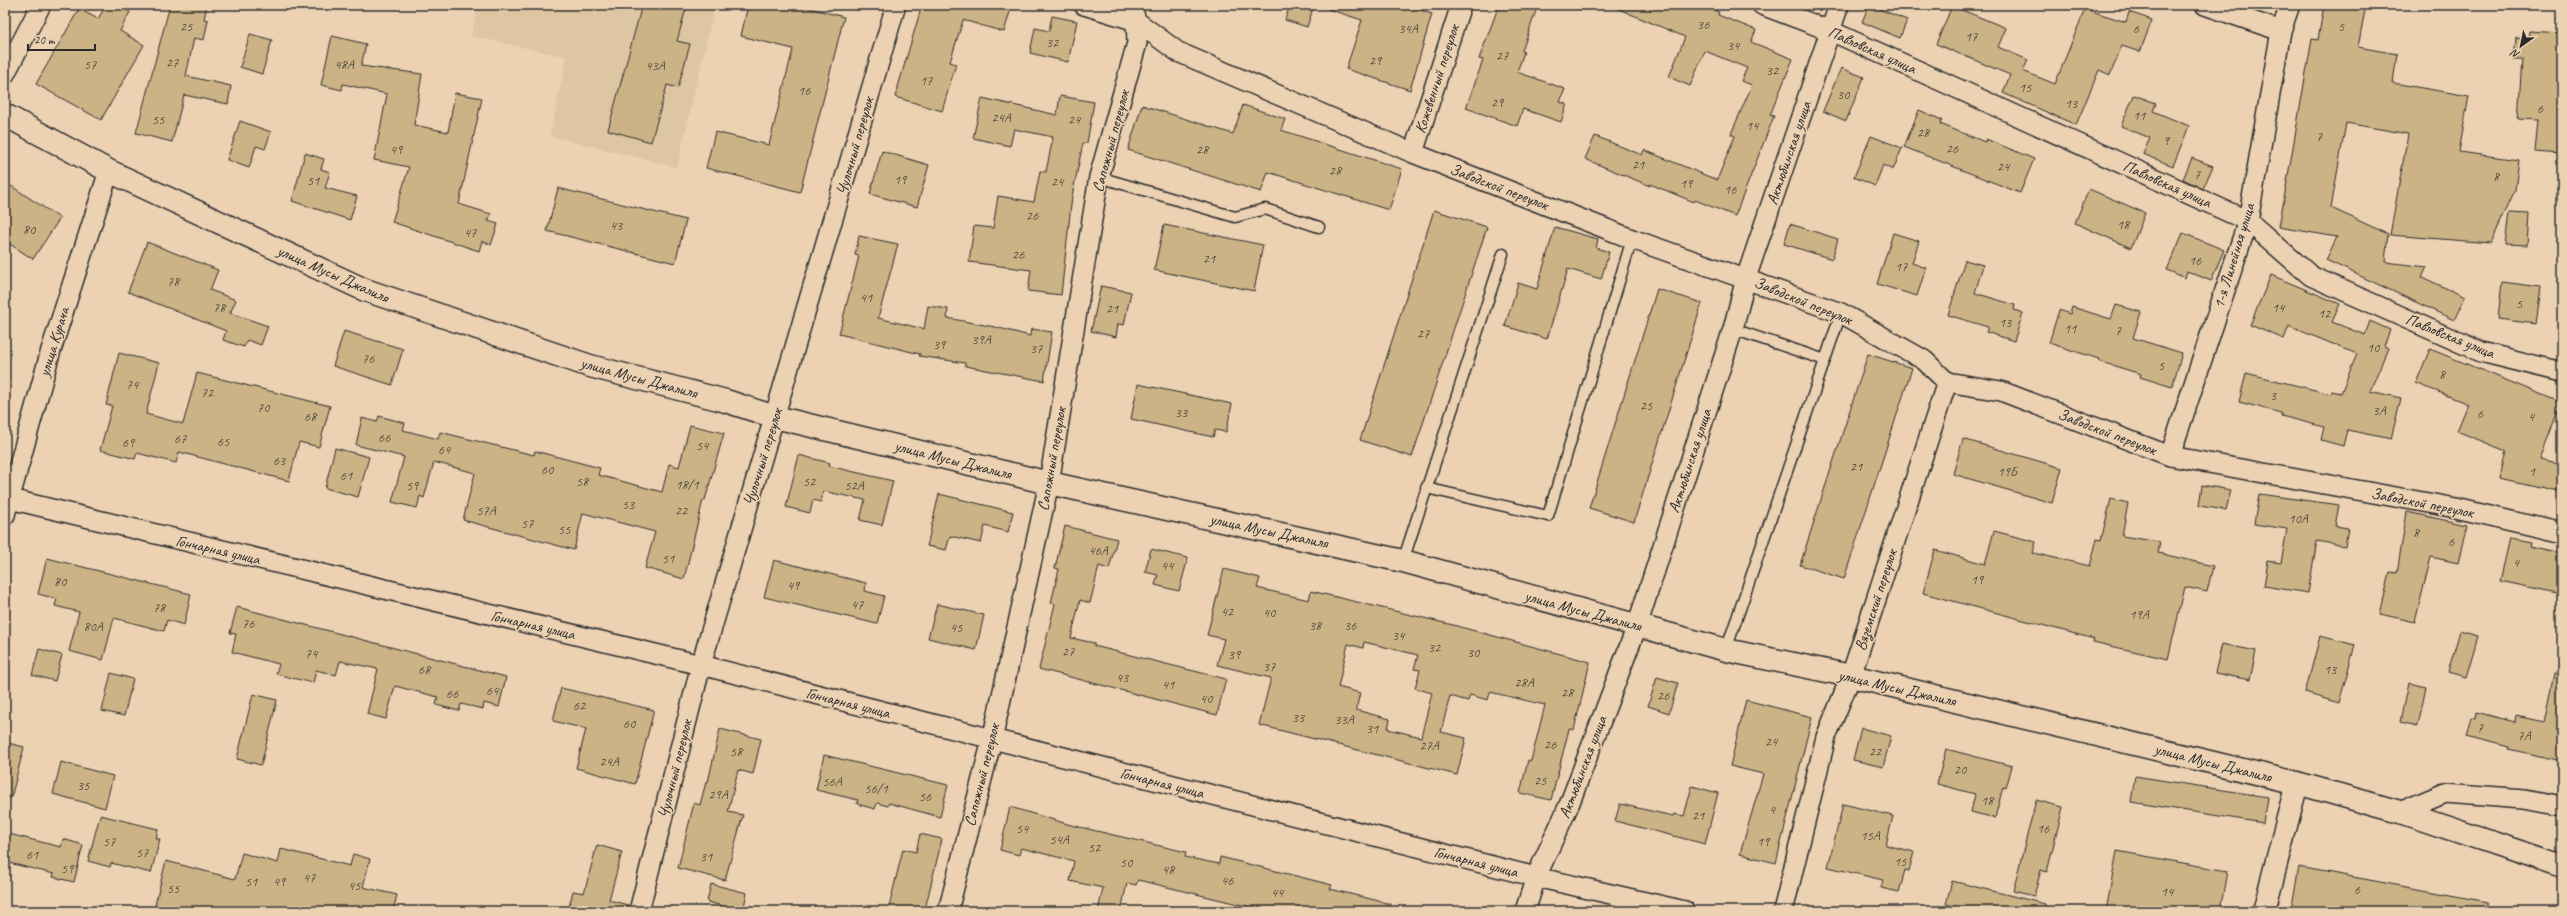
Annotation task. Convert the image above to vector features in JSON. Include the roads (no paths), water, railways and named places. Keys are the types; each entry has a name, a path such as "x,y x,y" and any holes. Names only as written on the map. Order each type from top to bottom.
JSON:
{"street":[{"path":"5,74 41,5"},
{"name":"Чулочный переулок","path":"638,911 701,665 896,5"},
{"name":"Заводской переулок","path":"1084,5 1134,13 1178,52 1413,153 1632,239 1746,278 1840,313 1924,360 1947,382 2001,391 2170,456 2456,508 2562,533"},
{"name":"Кожевенный переулок","path":"1413,153 1461,5"},
{"name":"Павловская улица","path":"1762,5 1831,31 2248,221 2311,276 2481,352 2562,372"},
{"name":"Актюбинская улица","path":"1525,911 1536,877 1569,805 1637,626 1733,329 1746,278 1839,5"},
{"path":"2205,5 2281,31"},
{"name":"1-я Линейная улица","path":"2170,456 2248,221 2281,31 2290,5"},
{"name":"Сапожный переулок","path":"948,911 992,740 1049,483 1099,177 1137,43 1134,13"},
{"path":"1137,43 1178,52"},
{"name":"улица Мусы Джалиля","path":"5,116 109,171 366,290 590,366 726,401 775,417 1049,483 1403,561 1726,650 1852,676 2297,783 2400,812 2562,866"},
{"name":"улица Курача","path":"7,507 51,350 109,171"},
{"name":"Вяземский переулок","path":"1783,911 1826,736 1852,676 1947,382"},
{"name":"Гончарная улица","path":"7,507 701,665 1536,877 1685,911"},
{"path":"2264,911 2297,783"},
{"path":"2400,812 2445,793 2524,799 2562,806"}],"lane":[{"path":"1099,177 1235,218 1265,209 1319,227"},
{"path":"1426,488 1548,516 1632,239"},
{"path":"1403,561 1503,254"},
{"path":"1726,650 1840,313"},
{"path":"1733,329 1825,360"}]}
